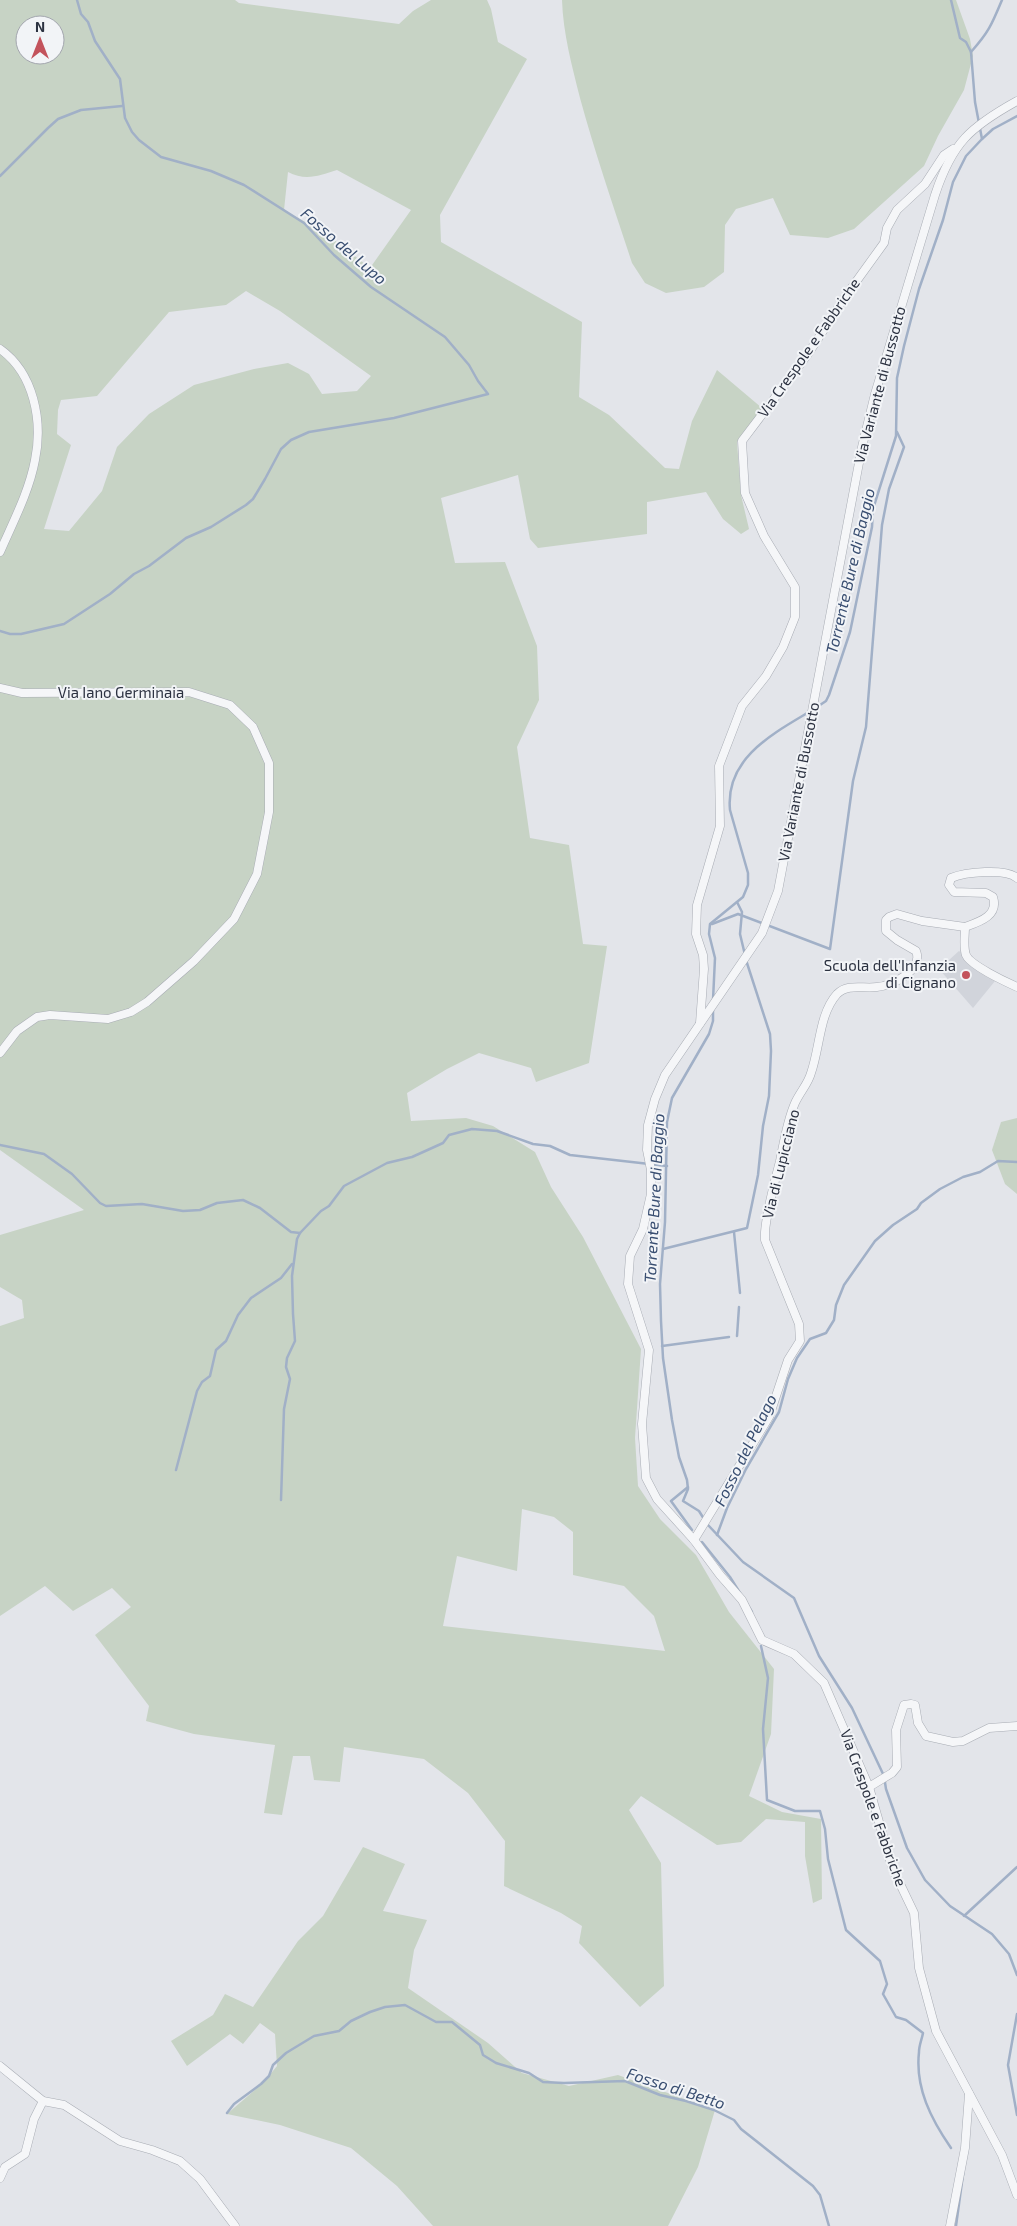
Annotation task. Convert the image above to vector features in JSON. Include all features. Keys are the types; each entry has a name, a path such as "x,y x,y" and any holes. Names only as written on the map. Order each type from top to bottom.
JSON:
{"street":[{"name":"Via Variante di Bussotto","path":"725,988 762,933 778,892 852,495 871,407 935,194 943,172 957,146 988,118 1017,101"},
{"name":"Via Crespole e Fabbriche","path":"700,1023 704,969 703,955 696,934 697,905 720,826 719,766 742,706 766,676 783,647 795,617 795,587 764,536 745,493 742,441 808,354 844,296 884,243 888,228 897,210 929,180 944,155 957,146"},
{"path":"0,349 10,356 26,377 32,394 37,420 36,459 26,493 0,552"},
{"name":"Via Iano Germinaia","path":"0,688 22,693 189,692 230,705 252,727 269,763 269,812 257,874 234,919 194,961 147,1002 131,1012 108,1019 50,1015 37,1017 17,1031 0,1053"},
{"name":"Via di Lupicciano","path":"694,1540 769,1417 788,1360 800,1341 799,1324 765,1240 765,1232 787,1128 795,1103 811,1073 829,1010 836,995 848,987 886,985 900,978 916,964 918,960 916,951 897,940 886,930 888,916 897,914 922,921 965,926 981,922 991,914 995,902 991,894 954,892 949,885 951,878 964,874 1004,872 1017,878"},
{"path":"965,926 965,947 968,958 1017,987"},
{"name":"Via Crespole e Fabbriche","path":"725,988 664,1075 648,1124 647,1150 651,1170 651,1194 643,1229 630,1256 628,1284 649,1350 642,1424 646,1478 657,1499 694,1540 720,1575 742,1600 762,1640 794,1654 824,1682 871,1786 888,1858 914,1913 919,1968 936,2031 1002,2155 1017,2194"},
{"path":"871,1786 892,1773 897,1767 896,1730 904,1705 915,1705 918,1723 926,1736 953,1742 963,1741 989,1728 1017,1726"},
{"path":"0,2066 43,2101 64,2105 120,2141 180,2161 200,2179 235,2226"},
{"path":"950,2226 965,2148 969,2094"},
{"path":"0,2178 5,2167 26,2154 34,2119 43,2101"}],"shaded area":[{"name":"Scuola dell'Infanzia di Cignano","path":"959,951 995,981 973,1008 939,969"}],"green space":[{"path":"0,0 235,0 239,3 399,24 413,11 431,0 487,0 491,9 498,42 527,59 440,215 441,242 582,322 579,397 609,415 665,468 679,469 692,421 717,370 762,408 737,442 741,495 749,529 741,534 723,519 706,492 647,502 647,534 538,548 530,539 518,475 441,498 455,563 505,562 537,646 539,700 517,747 530,838 569,845 583,944 607,946 589,1063 536,1082 531,1068 479,1053 447,1069 407,1093 411,1121 466,1118 493,1126 535,1152 551,1187 583,1237 641,1349 635,1438 638,1486 660,1519 696,1555 729,1612 774,1669 771,1734 749,1796 782,1812 821,1819 822,1899 813,1903 805,1856 805,1822 766,1819 741,1842 717,1845 641,1796 629,1810 661,1863 664,1986 640,2007 579,1943 582,1926 561,1913 504,1886 505,1841 468,1793 424,1759 344,1747 340,1782 314,1780 310,1756 293,1756 282,1815 264,1813 275,1745 194,1734 146,1721 149,1706 95,1635 131,1607 112,1588 73,1611 45,1586 0,1616 0,1326 24,1318 22,1300 0,1287 0,1235 84,1210 0,1150","holes":["337,170 411,210 370,268 328,235 284,210 288,172 306,177 318,176","246,291 280,311 371,376 357,391 322,394 309,374 288,363 254,369 194,385 149,414 117,447 102,491 69,531 44,529 71,445 57,434 58,410 61,400 97,396 169,312 226,305","522,1509 554,1517 573,1532 573,1575 624,1586 654,1616 665,1651 443,1626 457,1556 517,1571"]},
{"path":"562,0 956,0 970,39 973,56 964,90 938,136 924,166 854,229 828,238 790,235 773,198 736,209 725,225 724,272 704,287 666,293 645,283 632,263 580,98 566,37"},
{"path":"1017,1118 1017,1194 1005,1184 992,1150 1001,1122"},
{"path":"363,1847 405,1864 383,1911 427,1920 414,1950 408,1988 488,2043 522,2073 569,2086 618,2075 715,2110 698,2167 668,2226 433,2226 397,2186 351,2148 280,2125 227,2114 263,2083 277,2066 275,2034 260,2023 243,2044 230,2034 187,2066 171,2041 213,2015 225,1994 253,2007 298,1941 323,1916"}],"waterway":[{"name":"Fosso del Lupo","path":"0,631 10,634 21,634 64,624 110,594 134,574 149,566 186,538 211,527 246,505 253,499 281,449 291,440 309,432 394,418 488,394 469,365 445,337 371,287 334,255 304,223 244,185 211,171 161,157 139,140 132,132 125,118 120,79 95,41 88,22 81,14 77,0"},
{"path":"951,0 960,38 966,42 971,52 975,102 982,139"},
{"path":"971,52 990,28 1002,0"},
{"path":"0,176 58,119 81,110 122,106"},
{"name":"Torrente Bure di Baggio","path":"814,709 826,701 829,695 850,632 872,527 873,509 896,436 897,378 904,346 919,289 943,220 953,182 966,156 982,139 993,129 1017,116"},
{"path":"712,924 738,914 830,949 853,781 866,727 882,525 889,489 904,447 897,432"},
{"name":"Torrente Bure di Baggio","path":"713,1000 715,958 709,934 710,924 743,897 748,885 748,873 730,810 730,792 735,776 743,762 766,739 809,712"},
{"path":"737,902 742,912 740,934 745,955"},
{"path":"663,1249 747,1228 758,1175 763,1126 769,1096 771,1051 770,1034 746,960"},
{"name":"Torrente Bure di Baggio","path":"704,1519 699,1511 683,1501 688,1489 679,1457 663,1358 660,1284 665,1222 667,1122 672,1098 709,1034 713,1021 713,1008"},
{"path":"281,1500 284,1409 290,1379 286,1367 287,1358 295,1341 292,1276 297,1239 300,1233 321,1211 329,1206 344,1186 387,1163 412,1157 443,1143 449,1135 472,1129 497,1131 533,1144 550,1146 570,1155 667,1166"},
{"path":"0,1145 44,1154 72,1174 100,1203 106,1206 142,1204 183,1211 200,1210 217,1203 243,1200 260,1208 291,1232 300,1233"},
{"name":"Fosso del Pelago","path":"717,1535 727,1508 746,1469 779,1412 788,1379 797,1358 810,1339 826,1333 834,1320 836,1305 844,1285 875,1241 940,1189 963,1177 980,1172 998,1161 1017,1162"},
{"path":"734,1232 740,1293"},
{"path":"176,1470 197,1391 202,1382 210,1376 216,1350 226,1341 238,1315 251,1298 281,1278 292,1264"},
{"path":"737,1336 739,1307"},
{"path":"662,1346 729,1337"},
{"path":"688,1487 671,1501 692,1530"},
{"name":"Torrente Bure di Baggio","path":"707,1524 743,1562 794,1598 819,1656 852,1708 884,1776 886,1789 907,1848 925,1880 950,1906 992,1934 1009,1954 1017,1975"},
{"path":"702,1542 730,1577 752,1612"},
{"path":"761,1646 768,1678 763,1729 767,1800 795,1811 820,1811 825,1829 828,1859 846,1930 880,1961 887,1984 883,1994 896,2017 906,2020 923,2033 919,2047 918,2065 922,2091 937,2126 951,2148"},
{"path":"964,1916 1017,1867"},
{"name":"Fosso di Betto","path":"227,2113 234,2104 269,2076 273,2065 286,2053 314,2036 339,2031 351,2021 370,2012 385,2007 405,2005 436,2022 452,2022 480,2045 483,2055 496,2063 529,2073 543,2082 625,2081 660,2095 714,2110 734,2120 741,2129 813,2186 820,2195 829,2226"},
{"name":"Torrente Bure di Baggio","path":"1017,2014 1008,2065 1017,2115"},
{"path":"956,2226 964,2167"}],"place":[{"name":"Scuola dell'Infanzia di Cignano","path":"966,975"}]}
